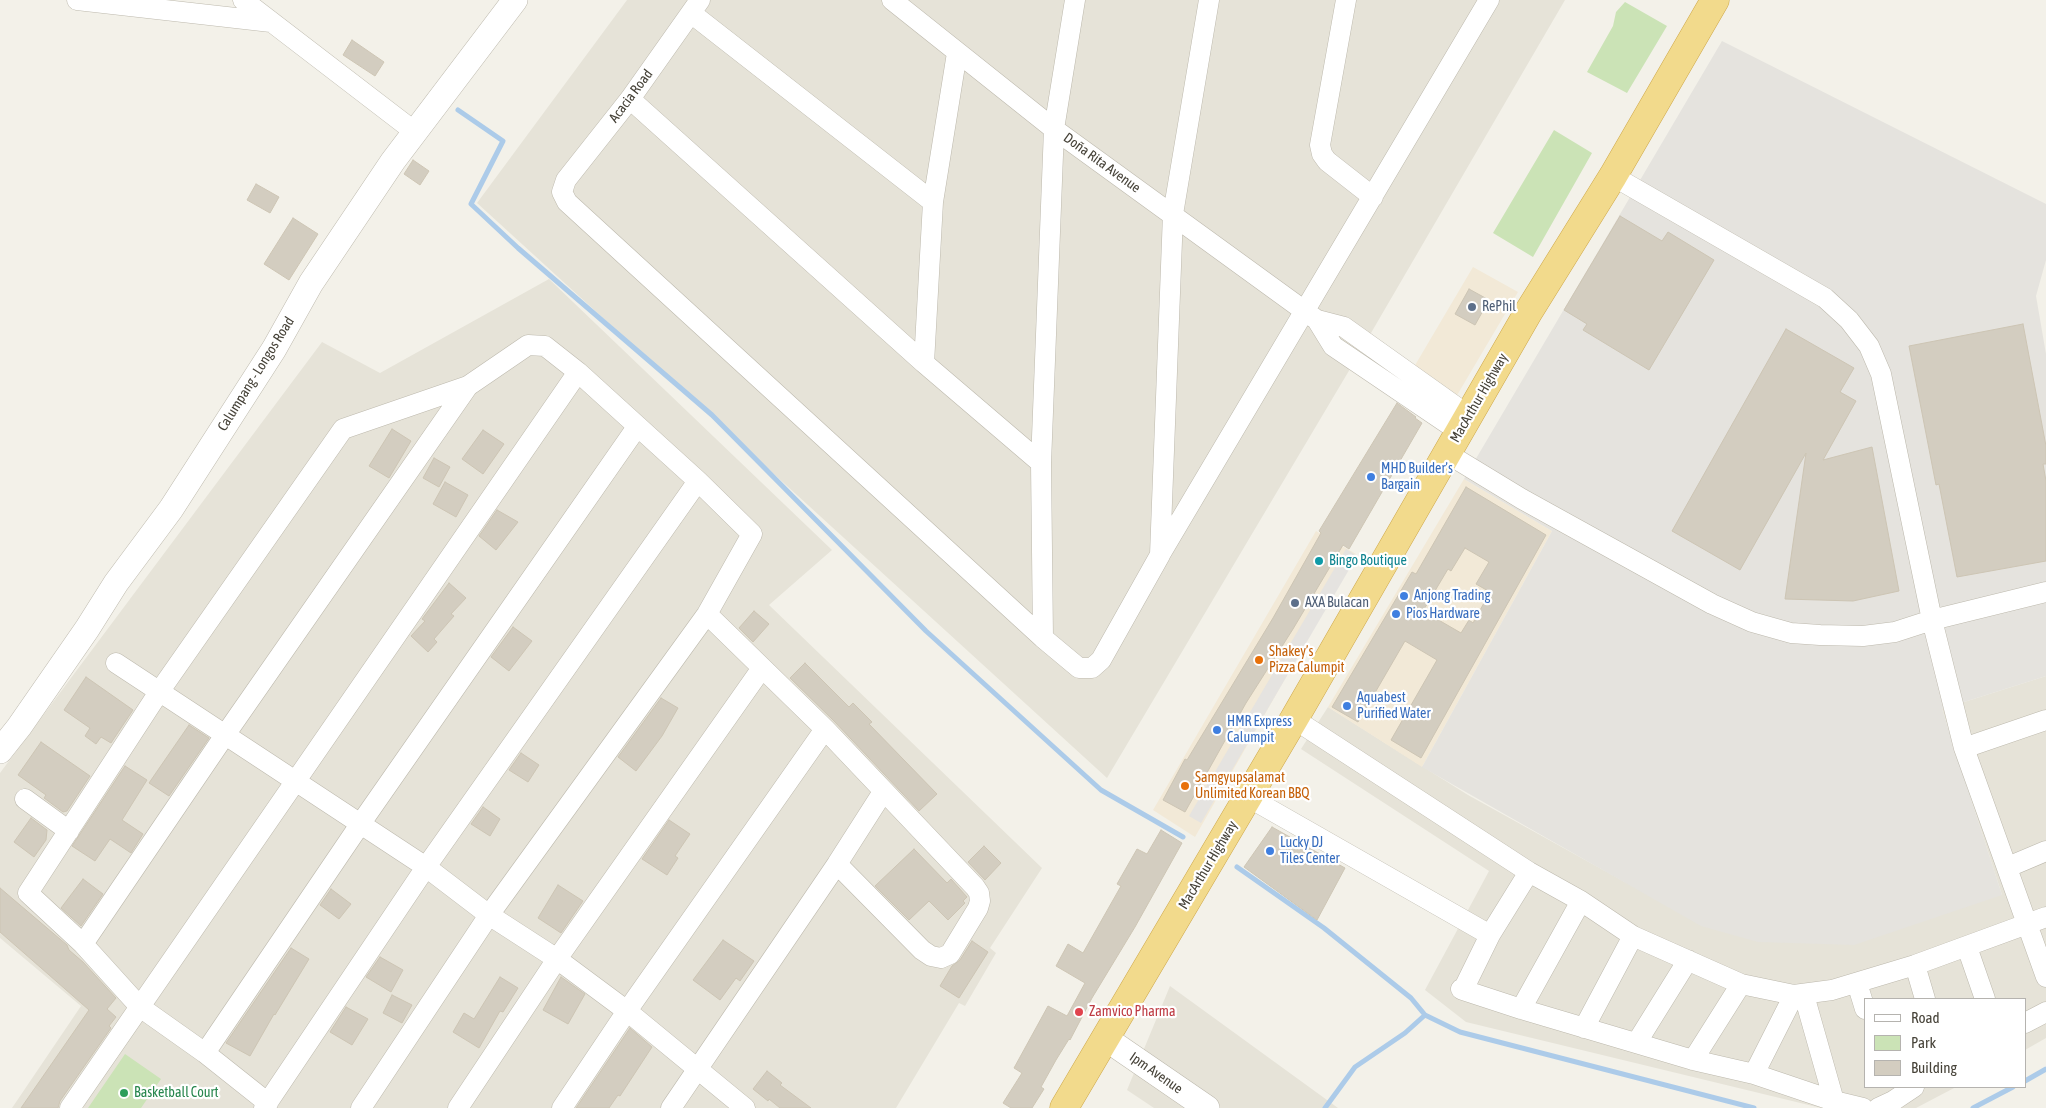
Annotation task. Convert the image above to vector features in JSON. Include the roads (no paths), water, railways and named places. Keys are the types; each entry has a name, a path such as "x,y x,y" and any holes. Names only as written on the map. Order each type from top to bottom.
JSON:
{"highway":[{"name":"MacArthur Highway","path":"1064,1108 1294,719 1529,311 1613,176 1715,0"}],"street":[{"path":"77,0 114,2 271,22"},
{"path":"243,0 415,132"},
{"name":"Calumpang - Longos Road","path":"0,751 19,727 87,629 116,583 170,509 274,349 311,283 394,161 515,0"},
{"name":"Doña Rita Avenue","path":"892,0 1054,129 1174,214 1312,316 1333,346 1459,434 1522,498 1712,604 1752,622 1791,633 1863,636 1895,632 1932,620 2046,592"},
{"path":"1075,0 1054,129 1041,463 1043,638 1079,668 1092,668 1102,660 1160,555 1312,316 1373,197 1489,0"},
{"path":"1160,555 1174,214 1209,0"},
{"path":"1346,0 1320,145 1322,154 1327,161 1373,197"},
{"path":"695,6 933,202"},
{"name":"Acacia Road","path":"695,6 630,99 566,180 562,192 567,202 1043,638"},
{"path":"924,363 933,202 957,53"},
{"path":"630,99 924,363 1041,463"},
{"path":"1613,176 1825,298 1849,320 1869,346 1881,374 1932,620 1964,748 1984,808 2008,867 2037,920 2046,977"},
{"path":"361,1108 489,915 708,614 752,534 698,481 578,372 545,346 528,345 468,386 343,429 159,692 28,893 83,944 140,1006 205,1054 266,1106 426,867 698,481"},
{"path":"70,1108 578,372"},
{"path":"83,944 225,735 468,386"},
{"path":"205,1054 361,824 637,427"},
{"path":"708,614 825,729 975,887 979,893 980,901 957,946 950,954 941,958 931,956 922,950 837,864"},
{"path":"116,663 426,867 489,915 557,960 627,1012 744,1108"},
{"path":"458,1108 557,960 762,668"},
{"path":"1294,719 1529,872 1581,901 1633,936 1741,984 1799,995 1832,990 1915,965 2037,920"},
{"path":"1964,748 2046,720"},
{"path":"562,1108 825,729"},
{"path":"671,1108 837,864 883,792"},
{"path":"1248,797 1490,935"},
{"path":"26,799 69,831"},
{"path":"2008,867 2046,851"},
{"path":"1529,872 1490,935 1462,989 1584,1028 1693,1060 1754,1074 1834,1101 1863,1108"},
{"path":"1521,1009 1581,901"},
{"path":"1584,1028 1633,936"},
{"path":"1967,946 1984,998"},
{"path":"1637,1042 1688,960"},
{"path":"1915,965 1926,998"},
{"path":"1857,983 1864,1006"},
{"path":"1693,1060 1741,984"},
{"path":"1754,1074 1799,995"},
{"path":"1799,995 1834,1101"},
{"path":"2026,1022 2046,1012"},
{"name":"Ipm Avenue","path":"1106,1038 1207,1108"},
{"path":"1887,1098 1912,1088"}],"waterway":[{"path":"458,110 503,141 471,204 518,248 712,415 926,631 1101,790 1183,837"},
{"path":"1237,867 1324,928 1411,998 1425,1015 1460,1032 1754,1108"},
{"path":"1325,1108 1355,1067 1405,1033 1425,1015"},
{"path":"2026,1080 2046,1069"},
{"path":"1973,1108 2011,1088"}],"place":[{"name":"RePhil","path":"1472,307"},
{"name":"MHD Builder’s Bargain","path":"1371,477"},
{"name":"Bingo Boutique","path":"1319,561"},
{"name":"Anjong Trading","path":"1404,596"},
{"name":"AXA Bulacan","path":"1295,603"},
{"name":"Pios Hardware","path":"1396,614"},
{"name":"Shakey’s Pizza Calumpit","path":"1259,660"},
{"name":"Aquabest Purified Water","path":"1347,706"},
{"name":"HMR Express Calumpit","path":"1217,730"},
{"name":"Samgyupsalamat Unlimited Korean BBQ","path":"1185,786"},
{"name":"Lucky DJ Tiles Center","path":"1270,851"},
{"name":"Zamvico Pharma","path":"1079,1012"},
{"name":"Basketball Court","path":"124,1093"}]}
